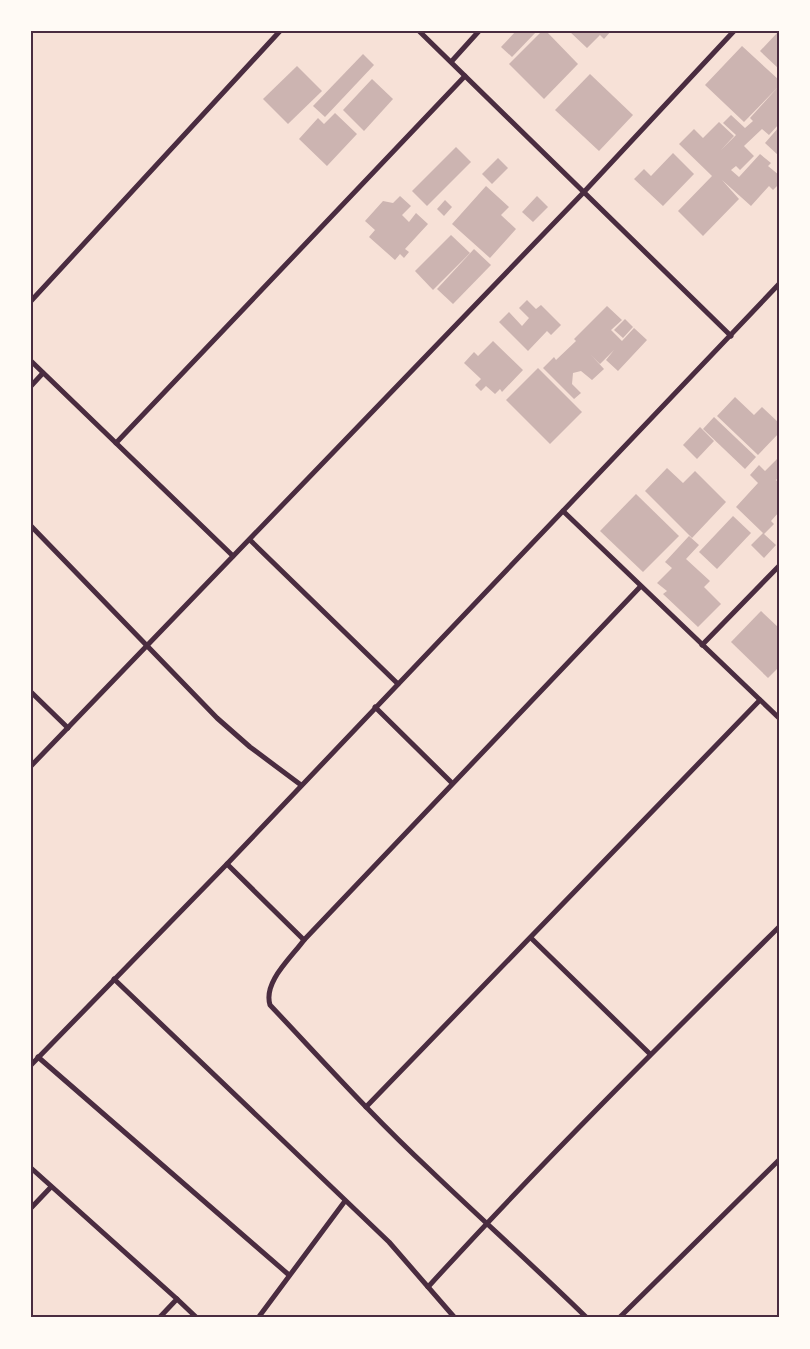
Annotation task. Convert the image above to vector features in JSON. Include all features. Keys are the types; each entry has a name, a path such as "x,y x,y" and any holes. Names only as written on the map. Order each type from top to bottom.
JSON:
{"street":[{"path":"31,301 280,31"},
{"path":"419,31 731,336"},
{"path":"450,62 479,31"},
{"path":"31,766 583,193 734,31"},
{"path":"116,443 465,76"},
{"path":"31,1065 227,864 779,284"},
{"path":"31,361 233,556"},
{"path":"31,386 43,373"},
{"path":"563,511 640,587 779,718"},
{"path":"31,526 224,724 250,747 301,785"},
{"path":"250,540 398,684"},
{"path":"702,645 779,566"},
{"path":"587,1318 488,1222 428,1169 366,1107 270,1005 268,996 270,986 304,940 640,587"},
{"path":"31,692 68,728"},
{"path":"366,1107 760,700"},
{"path":"375,707 452,783"},
{"path":"227,864 304,940"},
{"path":"428,1287 650,1054 779,927"},
{"path":"531,938 650,1054"},
{"path":"114,980 345,1202 390,1242 455,1318"},
{"path":"38,1058 289,1275"},
{"path":"619,1318 779,1160"},
{"path":"31,1168 197,1318"},
{"path":"31,1208 51,1187"},
{"path":"258,1318 345,1202"},
{"path":"159,1318 177,1299"}],"building":[{"path":"516,31 537,31 512,57 501,47"},
{"path":"542,31 546,31 578,64 544,99 509,64"},
{"path":"569,31 611,31 604,39 600,35 587,48"},
{"path":"779,33 779,69 760,51"},
{"path":"742,46 779,80 779,124 769,135 762,129 744,146 754,156 740,170 736,166 731,170 739,177 760,154 771,163 768,166 779,175 779,184 773,190 769,186 751,206 722,180 739,199 703,236 678,211 712,176 679,144 694,129 703,138 719,122 734,136 721,150 736,135 723,123 731,115 745,128 753,121 750,118 778,87 744,122 705,85"},
{"path":"363,54 374,65 325,117 313,106"},
{"path":"297,66 322,91 288,124 263,99"},
{"path":"590,74 633,115 599,151 555,110"},
{"path":"372,79 393,99 364,131 343,110"},
{"path":"335,113 357,134 327,166 299,139 318,118 324,124"},
{"path":"779,127 779,156 765,143"},
{"path":"456,147 471,162 427,206 412,191"},
{"path":"673,153 694,174 663,206 634,179 644,169 651,176"},
{"path":"498,158 508,168 492,184 482,174"},
{"path":"486,186 509,207 501,215 516,229 490,258 452,224"},
{"path":"400,196 411,206 402,215 409,222 416,213 428,224 405,249 409,252 404,258 400,254 395,260 369,237 375,230 365,221 383,201 393,203"},
{"path":"537,196 548,207 533,222 522,212"},
{"path":"445,200 452,207 444,216 437,209"},
{"path":"451,235 470,253 433,290 415,271"},
{"path":"474,249 491,265 453,304 437,289"},
{"path":"527,300 536,309 541,305 561,325 551,335 547,331 528,351 499,322 509,312 522,326 529,318 519,308"},
{"path":"607,306 622,320 611,330 622,341 634,328 647,340 618,371 606,360 614,350 600,364 591,355 604,369 592,380 581,371 573,373 572,384 581,393 574,399 543,368 554,357 556,360 576,341 574,339"},
{"path":"625,319 633,327 623,338 614,330"},
{"path":"493,341 523,370 502,392 500,389 495,394 486,386 481,391 475,385 481,379 464,363 474,352 478,356"},
{"path":"538,368 582,412 550,444 506,400"},
{"path":"735,397 754,415 762,407 779,423 779,433 758,455 717,416"},
{"path":"714,417 756,457 745,469 703,429"},
{"path":"700,427 714,441 697,459 683,445"},
{"path":"777,459 779,477 776,480 779,483 779,512 771,521 774,524 764,534 776,545 764,558 751,545 763,533 736,507 758,483 750,475 759,465 765,471"},
{"path":"667,468 683,483 695,471 726,502 692,538 645,491"},
{"path":"636,494 679,536 643,572 600,531"},
{"path":"733,516 751,533 717,569 699,552"},
{"path":"689,536 699,545 686,559 710,581 704,587 721,604 698,627 663,594 667,591 657,583 672,568 665,562"},
{"path":"761,611 779,628 779,667 768,678 731,642"}]}
